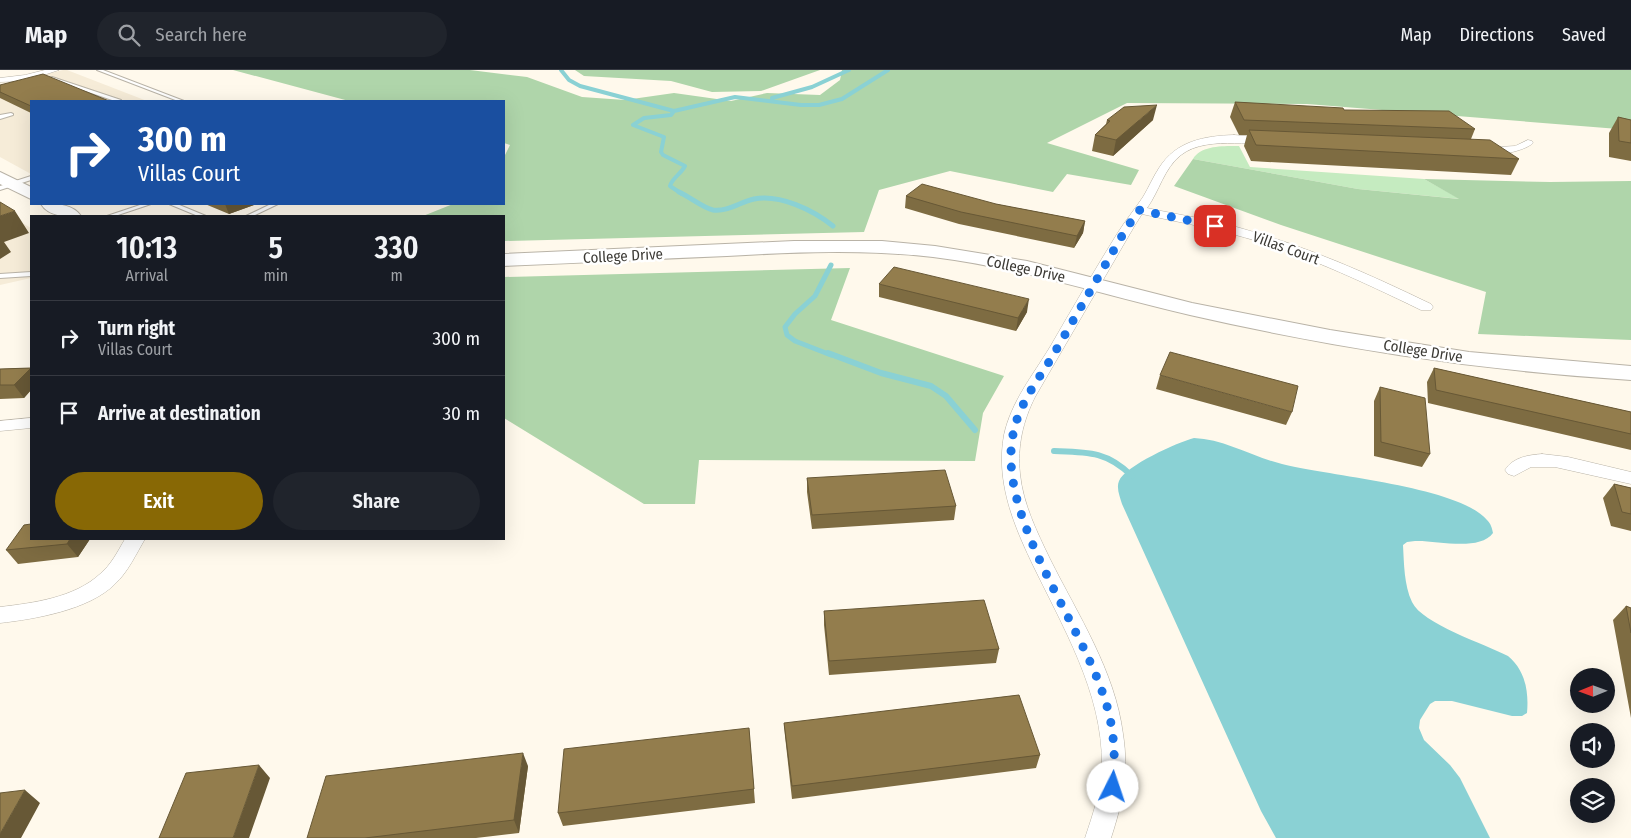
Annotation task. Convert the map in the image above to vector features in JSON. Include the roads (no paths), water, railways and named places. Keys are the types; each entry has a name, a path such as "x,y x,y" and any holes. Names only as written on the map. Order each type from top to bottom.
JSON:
{"main road":[{"path":"4,183 30,194"},
{"path":"51,205 70,215"},
{"name":"College Drive","path":"505,260 794,247 882,247 935,252 1027,267 1200,310 1330,336 1460,358 1631,373"}],"street":[{"path":"3,80 55,70"},
{"path":"1098,838 1104,825 1113,787 1116,758 1111,724 1103,694 1089,658 1029,535 1014,493 1011,454 1013,431 1025,400 1169,160 1183,148 1216,139 1281,141"},
{"path":"1469,150 1517,149 1528,143"},
{"name":"Villas Court","path":"1139,210 1234,230 1261,238 1364,277 1426,307"},
{"path":"0,426 30,423"},
{"path":"1514,470 1531,461 1542,460 1631,478"},
{"path":"0,615 28,612 76,598 105,582 120,565 134,540"}],"lane":[{"path":"99,70 179,100"},
{"path":"40,74 116,100"},
{"path":"0,117 11,114"},
{"path":"4,183 30,178"},
{"path":"113,215 145,205"},
{"path":"175,205 200,215"},
{"path":"251,215 273,205"},
{"path":"0,276 30,274"}],"water":[{"path":"1194,438 1227,445 1282,464 1391,484 1449,499 1472,508 1491,526 1493,533 1486,539 1478,542 1457,544 1415,541 1407,542 1403,545 1407,588 1412,602 1418,610 1441,626 1508,656 1522,674 1525,682 1527,713 1522,716 1512,716 1452,701 1435,701 1430,704 1420,720 1419,728 1424,740 1450,765 1460,778 1490,838 1276,838 1261,811 1122,504 1119,493 1119,481 1131,469 1165,449"}],"waterway":[{"path":"561,70 569,80 580,86 674,111"},
{"path":"772,98 812,87 849,70"},
{"path":"674,111 735,97 801,105 819,105 842,99 888,70"},
{"path":"674,111 671,115 644,118 633,125 664,137 661,152 663,155 685,166 670,186 679,192"},
{"path":"679,192 713,210 729,208 754,199 764,198 785,201 816,214 833,226"},
{"path":"831,265 815,296 795,314 785,327 787,335 795,341 831,355"},
{"path":"828,353 881,373 931,386 946,396 975,430"},
{"path":"1054,451 1096,454 1114,462 1132,476"}]}
